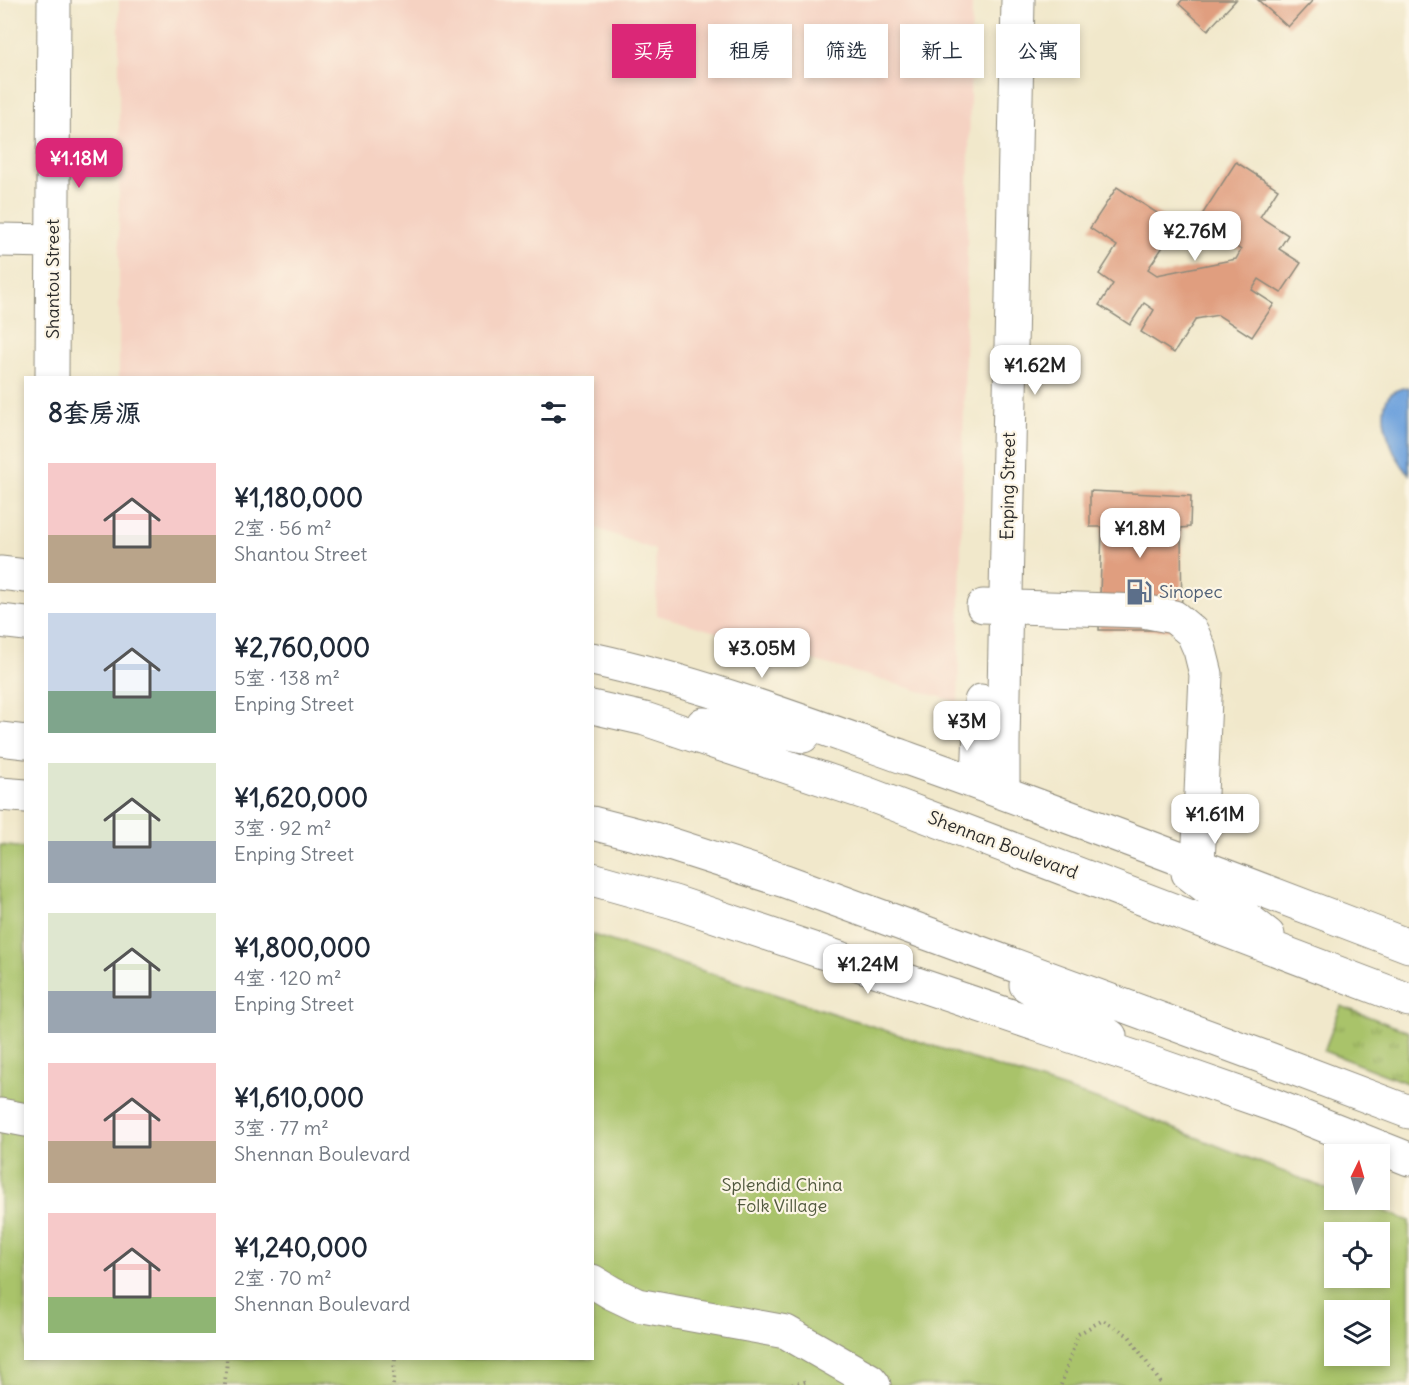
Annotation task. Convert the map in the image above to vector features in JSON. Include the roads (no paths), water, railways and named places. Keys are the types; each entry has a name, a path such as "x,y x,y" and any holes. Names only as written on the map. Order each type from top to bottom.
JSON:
{"main road":[{"name":"Shantou Street","path":"52,376 54,0"},
{"name":"Enping Street","path":"991,788 1003,743 994,606 998,0"},
{"name":"Enping Street","path":"994,606 1018,0"},
{"path":"0,240 53,241"},
{"path":"0,573 24,576"},
{"path":"994,606 1143,611 1173,617 1192,632 1200,650 1206,674 1198,866"},
{"path":"0,621 24,624"},
{"path":"594,659 756,704 991,788 1409,946"},
{"name":"Shennan Boulevard","path":"594,707 645,719 868,794 1409,1000"},
{"path":"645,719 785,732 914,760"},
{"path":"0,739 24,742"},
{"path":"0,794 24,796"},
{"path":"594,823 654,838 774,877 1409,1112"},
{"path":"1161,852 1293,955"},
{"path":"594,880 674,902 1158,1065 1273,1105 1409,1159"},
{"path":"958,944 1158,1065"},
{"path":"0,1115 24,1120"},
{"path":"594,1282 637,1305 786,1332 870,1380 874,1385"}],"water":[{"path":"1409,387 1409,474 1388,437 1384,416 1388,397 1397,390"}],"place":[{"name":"Sinopec","path":"1139,592"}],"park label":[{"name":"Splendid China Folk Village","path":"782,1195"}]}
